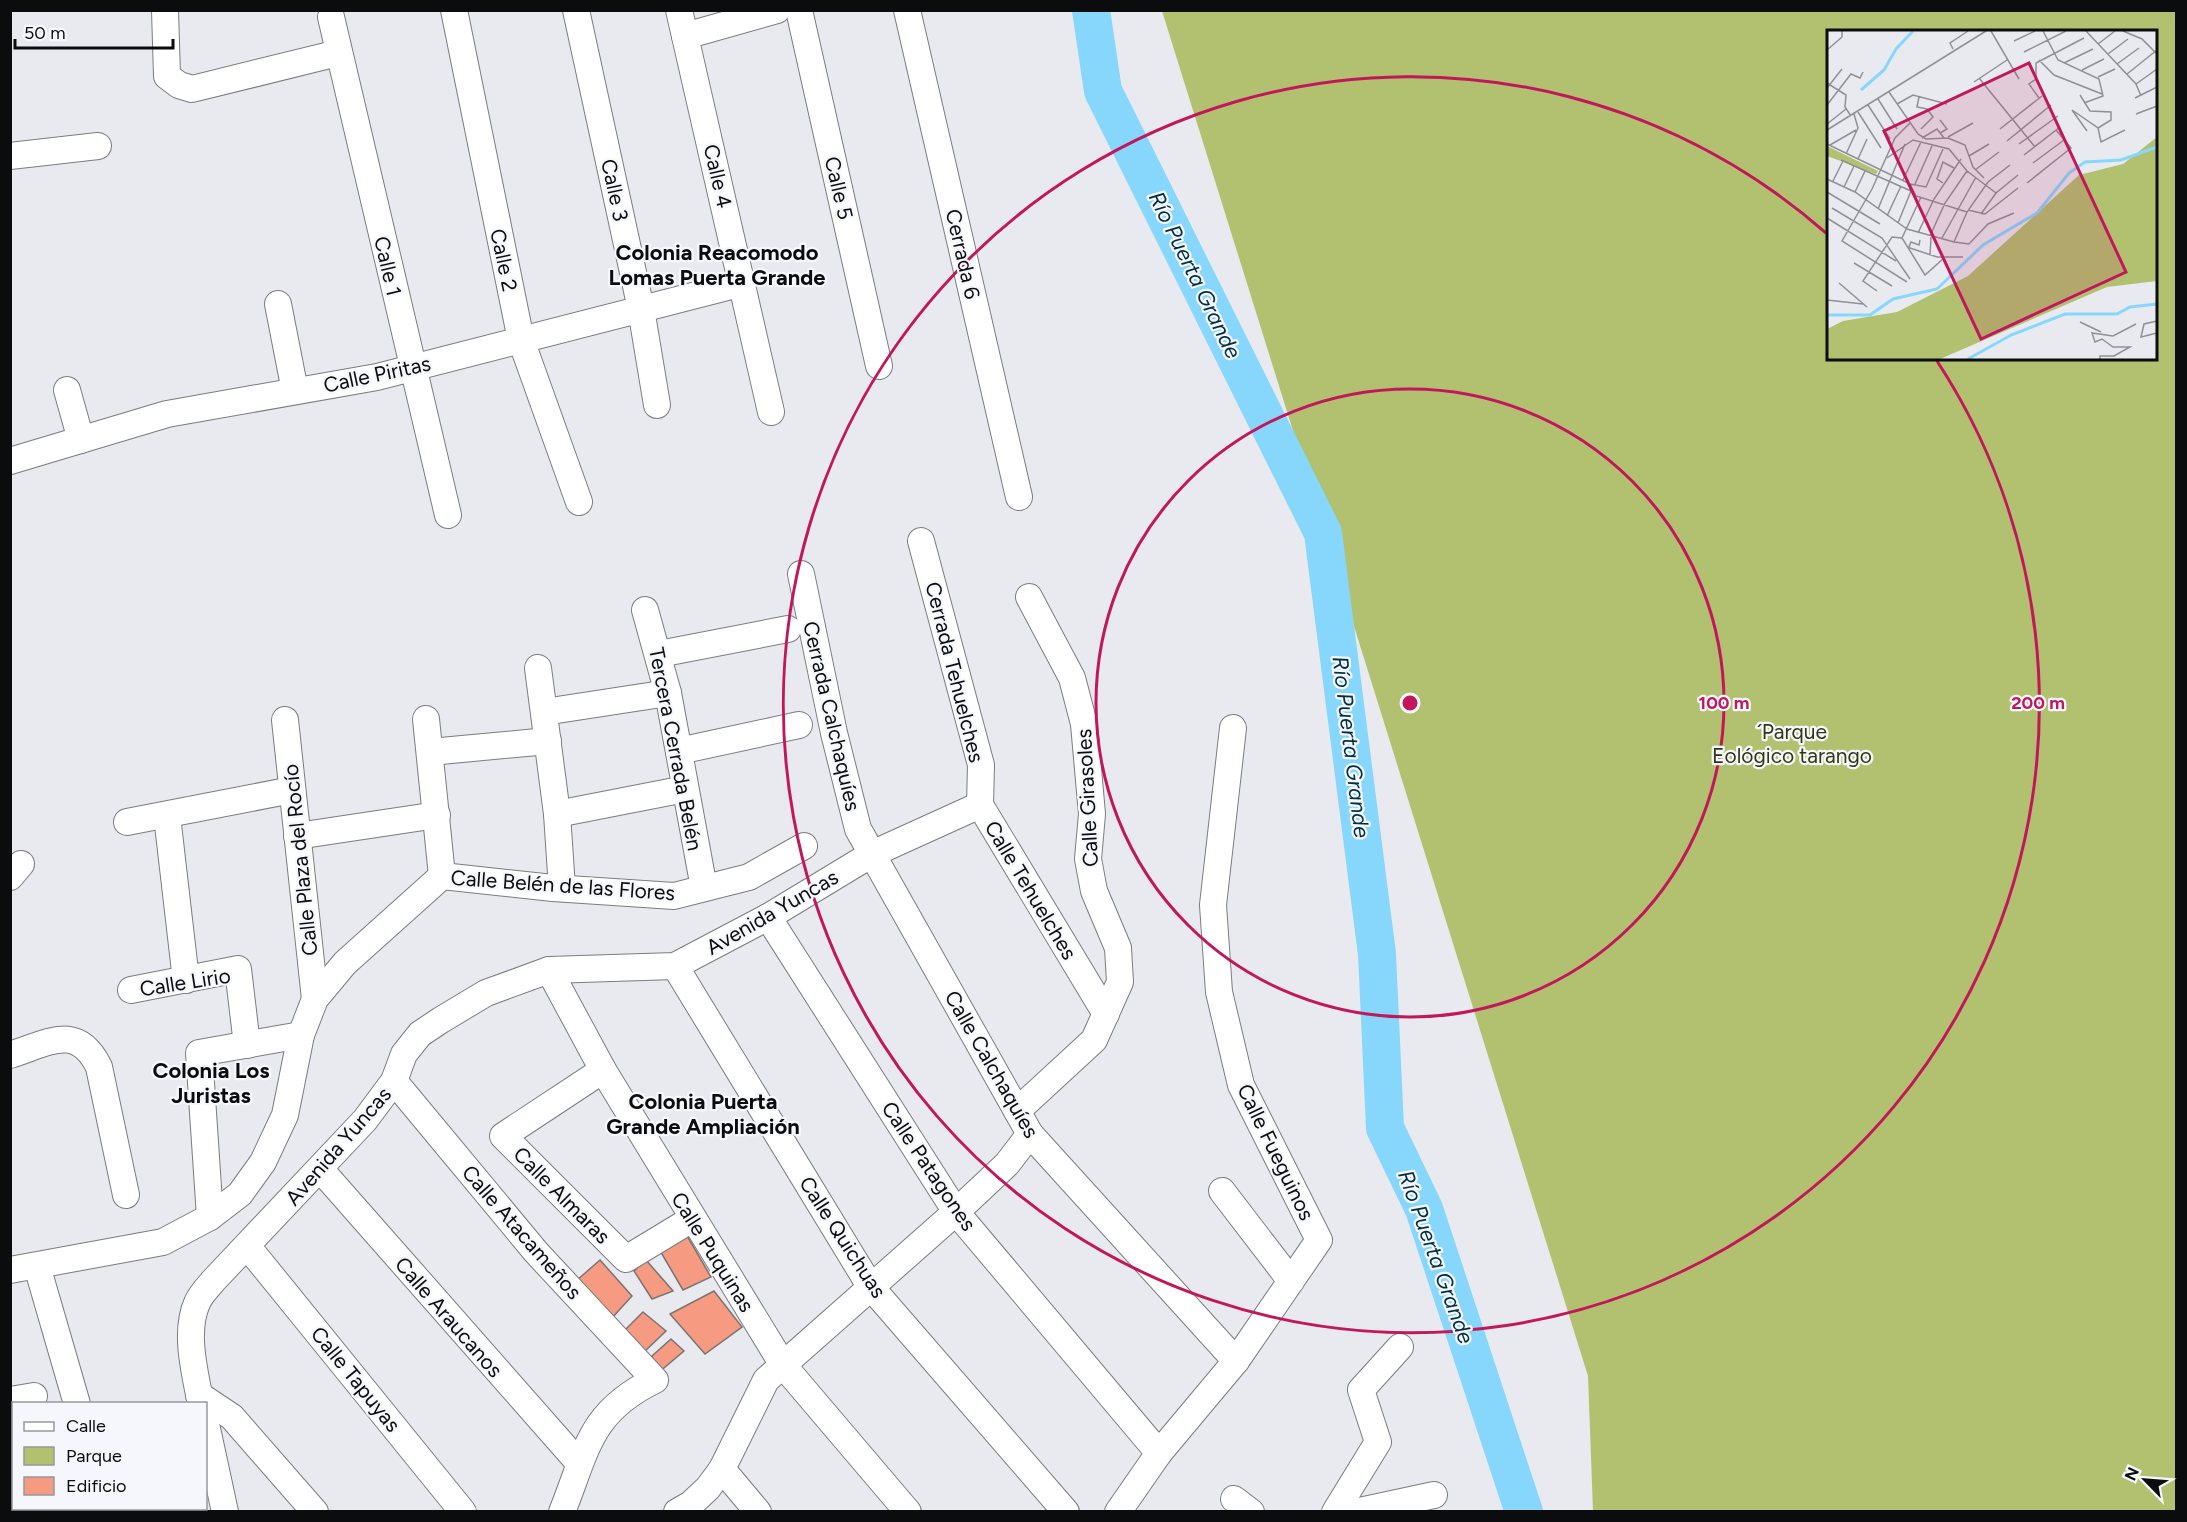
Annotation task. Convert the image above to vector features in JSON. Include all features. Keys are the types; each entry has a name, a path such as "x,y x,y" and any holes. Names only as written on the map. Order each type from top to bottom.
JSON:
{"street":[{"path":"165,10 167,76 179,85 192,88 338,53"},
{"name":"Calle 2","path":"454,10 521,340 579,502"},
{"name":"Calle 3","path":"576,10 641,309 657,405"},
{"name":"Calle 4","path":"680,10 771,412"},
{"path":"685,36 777,10"},
{"name":"Calle 5","path":"799,10 879,366"},
{"name":"Cerrada 6","path":"907,10 1019,497"},
{"name":"Calle 1","path":"331,17 448,515"},
{"path":"10,156 98,146"},
{"name":"Calle Piritas","path":"10,461 167,414 412,368 743,283"},
{"path":"278,304 295,391"},
{"path":"67,390 81,440"},
{"name":"Cerrada Tehuelches","path":"921,540 981,765 980,806"},
{"name":"Cerrada Calchaquíes","path":"801,574 839,755 858,829 872,854"},
{"name":"Calle Girasoles","path":"1017,1112 1094,1040 1120,982 1118,948 1094,891 1088,859 1092,814 1084,724 1072,678 1029,597"},
{"name":"Tercera Cerrada Belén","path":"645,610 668,693 704,888"},
{"path":"659,654 788,629"},
{"path":"538,668 557,814 562,888"},
{"path":"544,712 668,693"},
{"path":"426,719 442,876"},
{"name":"Calle Plaza del Rocío","path":"285,720 315,999"},
{"path":"679,751 799,725"},
{"name":"Calle Fueguinos","path":"1118,1512 1159,1453 1236,1361 1319,1240 1241,1085 1219,992 1214,905 1233,728"},
{"path":"430,752 548,741"},
{"path":"557,814 685,789"},
{"path":"127,822 292,790"},
{"name":"Calle Tehuelches","path":"872,854 980,806 1106,1014"},
{"path":"297,836 437,815"},
{"path":"167,816 186,980"},
{"name":"Calle Belén de las Flores","path":"10,1270 163,1242 210,1217 240,1194 263,1162 285,1115 301,1035 315,999 345,963 442,876 674,896 749,877 804,846"},
{"name":"Avenida Yuncas","path":"200,1399 192,1326 197,1303 214,1280 321,1170 365,1120 394,1081 404,1054 420,1034 486,993 549,970 675,966 768,917 872,854"},
{"name":"Calle Calchaquíes","path":"872,854 1030,1134 1236,1361"},
{"name":"Calle Patagones","path":"768,917 956,1212 1159,1453"},
{"name":"Calle Quichuas","path":"675,966 870,1286 1066,1512"},
{"name":"Calle Lirio","path":"131,990 238,969 247,1045"},
{"name":"Calle Puquinas","path":"549,970 603,1070 783,1365 908,1512"},
{"path":"210,1217 198,1053 301,1035"},
{"path":"10,1055 67,1037 79,1041 92,1053 99,1066 126,1195"},
{"name":"Calle Almaras","path":"603,1070 502,1136 626,1259 692,1219"},
{"name":"Calle Atacameños","path":"394,1081 536,1252 655,1380 614,1404 587,1442 579,1463"},
{"path":"677,1512 691,1504 708,1488 722,1469 766,1380 956,1212 1007,1164 1030,1134"},
{"name":"Calle Araucanos","path":"321,1170 579,1463"},
{"path":"1222,1191 1291,1281"},
{"name":"Calle Tapuyas","path":"248,1247 463,1512"},
{"path":"38,1266 76,1402"},
{"path":"1335,1512 1378,1442 1361,1390 1400,1347"},
{"path":"207,1403 232,1417 315,1512"},
{"path":"207,1429 225,1512"},
{"path":"562,1511 579,1463"},
{"path":"722,1469 758,1512"},
{"path":"1355,1512 1434,1495"}],"green space":[{"name":"´Parque Eológico tarango","path":"1162,11 2176,11 2176,1511 1593,1511 1588,1376"}],"building":[{"path":"686,1234 711,1277 683,1290 659,1249"},
{"path":"600,1260 632,1296 610,1320 576,1281"},
{"path":"646,1260 673,1291 652,1299 634,1271"},
{"path":"714,1291 742,1327 705,1354 670,1314"},
{"path":"643,1312 666,1331 643,1353 624,1331"},
{"path":"671,1339 684,1351 658,1373 652,1356"}],"waterway":[{"name":"Río Puerta Grande","path":"1091,10 1103,91 1323,533 1377,954 1385,1128 1424,1209 1524,1512"}],"district":[{"name":"Colonia Reacomodo Lomas Puerta Grande","path":"717,264"},
{"name":"Colonia Los Juristas","path":"211,1082"},
{"name":"Colonia Puerta Grande Ampliación","path":"703,1114"}]}
